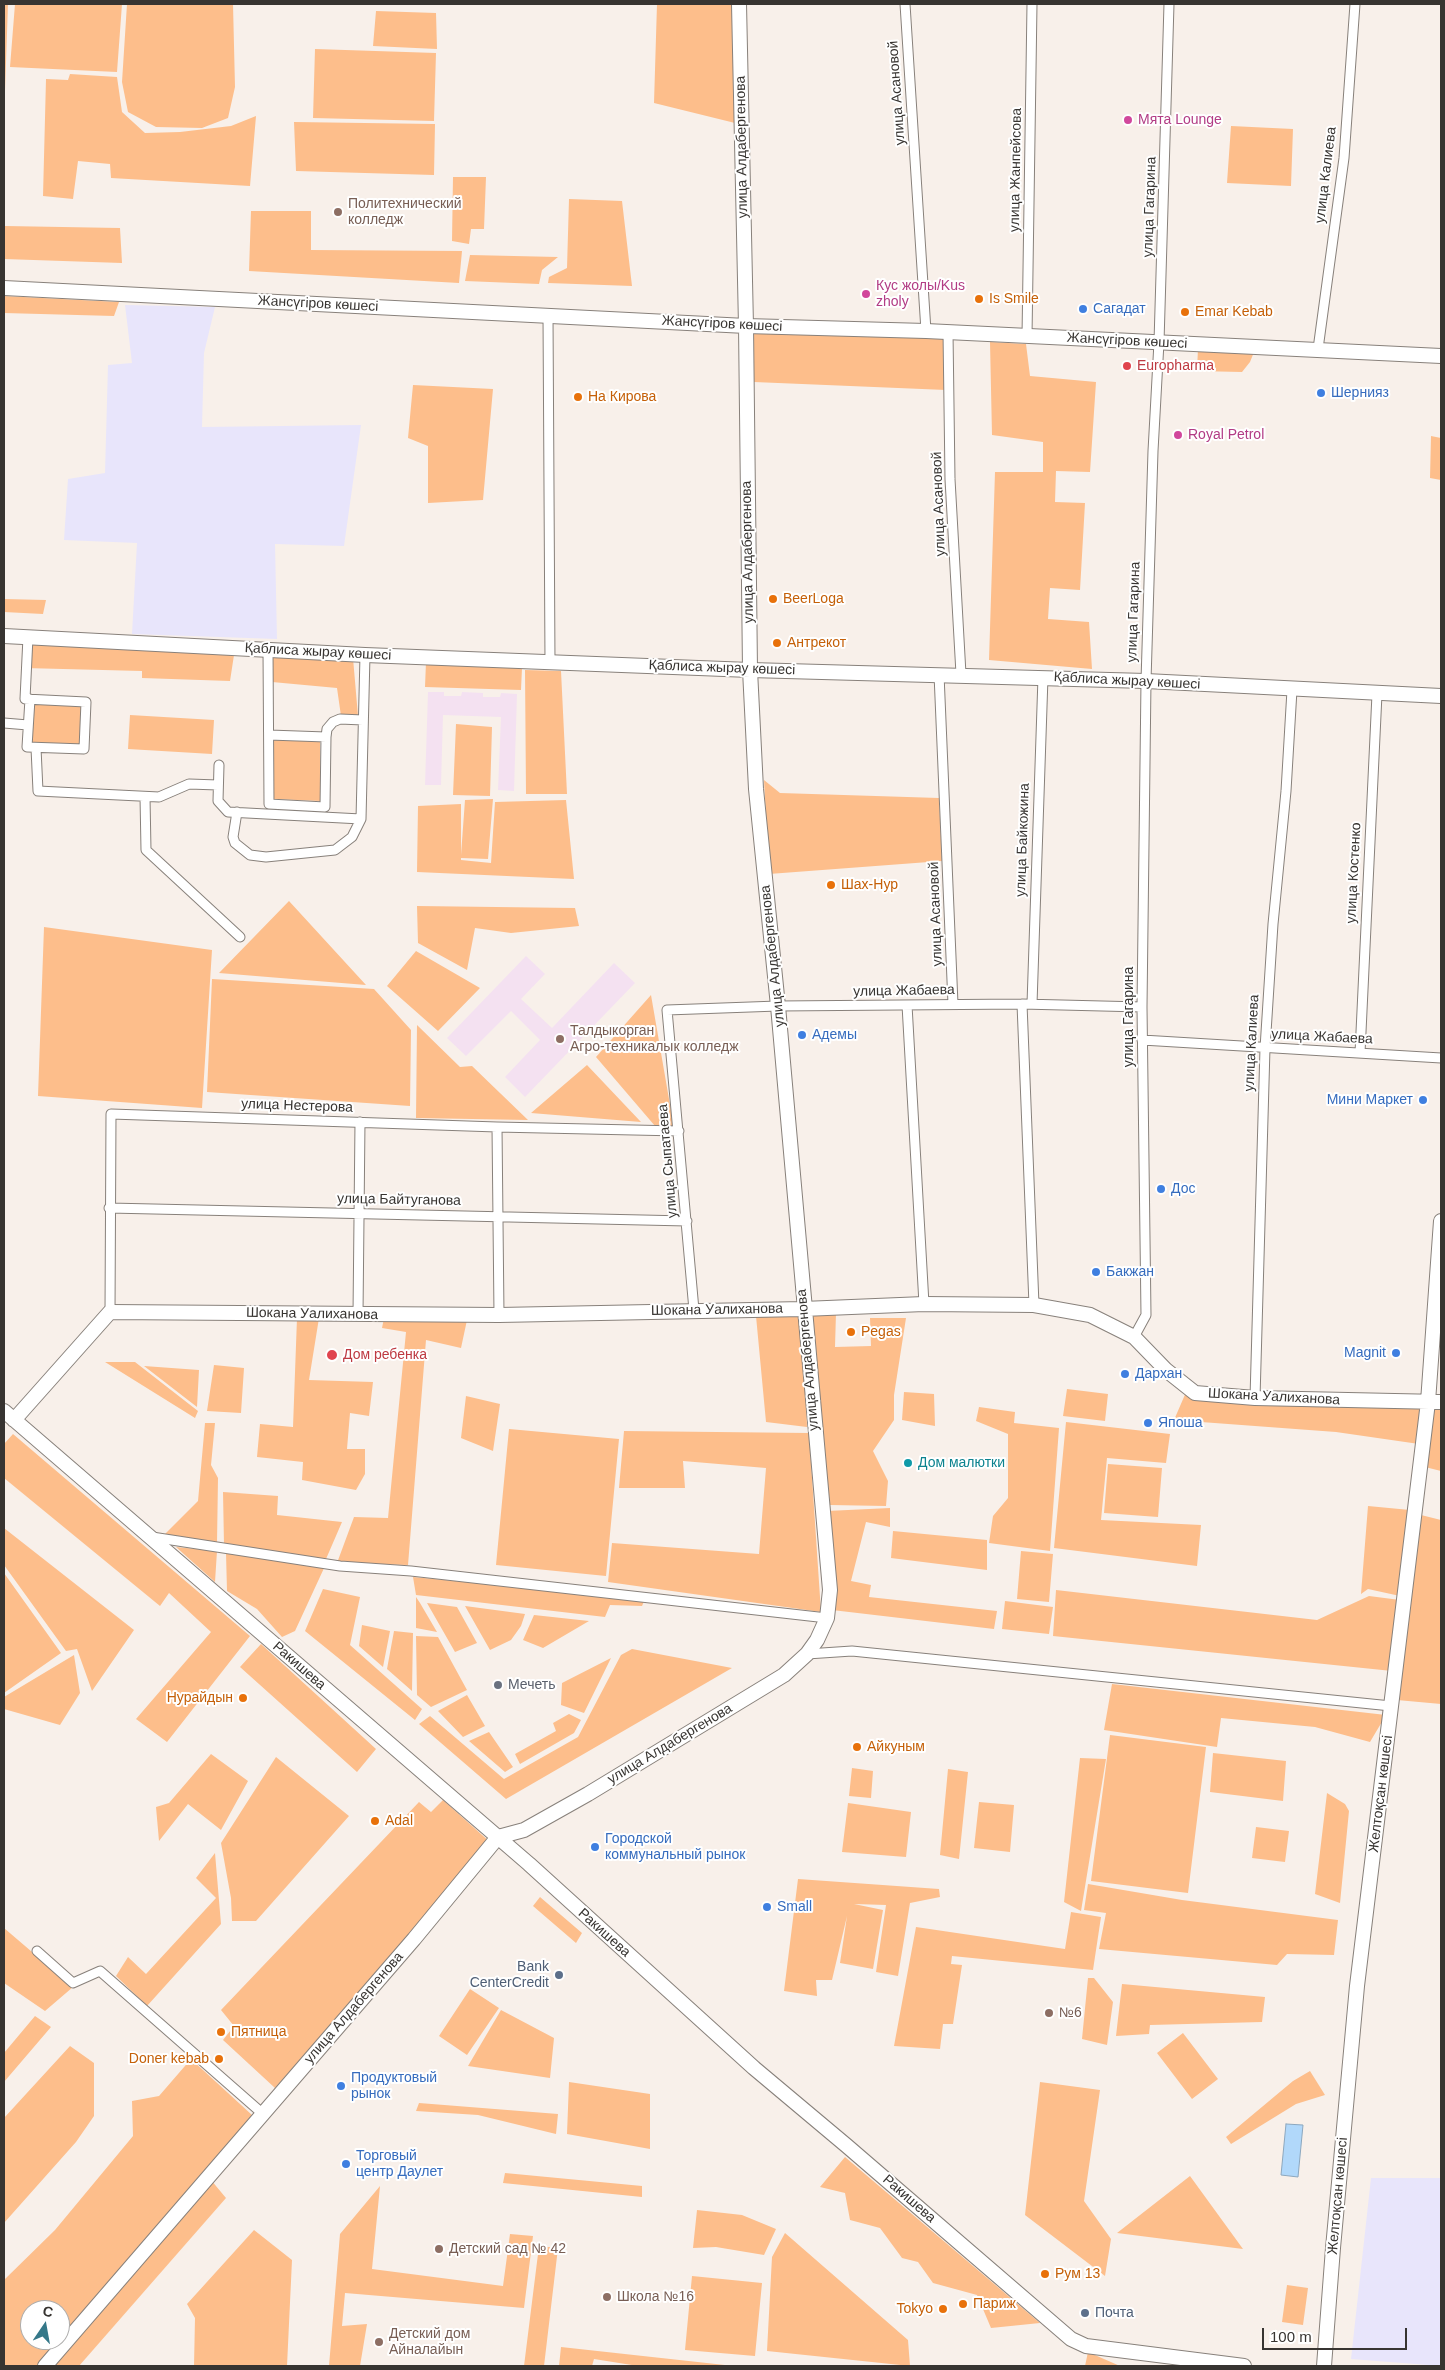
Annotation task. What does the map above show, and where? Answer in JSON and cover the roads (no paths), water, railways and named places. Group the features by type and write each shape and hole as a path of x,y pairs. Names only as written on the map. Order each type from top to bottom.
{"street":[{"name":"улица Алдабергенова","path":"45,2366 419,1934 498,1837 524,1830 588,1794 784,1674 807,1654 817,1640 826,1618 830,1590 778,1006 756,789 750,670 746,326 739,4"},
{"name":"улица Асановой","path":"905,4 926,331"},
{"name":"улица Жанпейсова","path":"1027,336 1032,4"},
{"name":"улица Гагарина","path":"1134,1337 1146,1315 1142,1007 1146,681 1169,4"},
{"name":"улица Калиева","path":"1318,350 1344,158 1355,4"},
{"name":"Жансүгіров көшесі","path":"4,288 746,326 926,331 1441,356"},
{"path":"548,315 550,662"},
{"name":"улица Асановой","path":"948,332 950,479 961,674"},
{"name":"Қаблиса жырау көшесі","path":"4,636 365,655 750,670 1043,677 1441,696"},
{"path":"28,637 25,699 30,699 86,702 84,749 27,747 30,699"},
{"path":"268,650 269,804 325,807 327,729 333,722 340,719 363,720"},
{"path":"238,812 233,837 235,843 250,855 266,857 335,850 352,837 361,820 365,655"},
{"name":"улица Асановой","path":"939,674 954,1004"},
{"name":"улица Байкожина","path":"1032,1004 1043,677"},
{"name":"улица Калиева","path":"1255,1398 1265,1048 1273,924 1286,791 1292,690"},
{"name":"улица Костенко","path":"1360,1052 1377,694"},
{"path":"4,723 28,726"},
{"path":"269,735 326,737"},
{"path":"36,748 38,791 159,798 188,784 218,785"},
{"path":"219,765 218,801 228,812 361,820"},
{"path":"145,797 146,850 240,937"},
{"name":"улица Жабаева","path":"667,1010 778,1006 954,1004 1142,1007"},
{"path":"1022,1004 1034,1305"},
{"path":"907,1005 924,1304"},
{"name":"улица Сыпатаева","path":"667,1010 694,1310"},
{"name":"улица Жабаева","path":"1142,1040 1441,1058"},
{"name":"улица Нестерова","path":"110,1312 109,1208 111,1114 679,1131"},
{"path":"358,1314 360,1122"},
{"path":"497,1127 499,1315"},
{"name":"улица Байтуганова","path":"109,1208 687,1221"},
{"name":"Желтоқсан көшесі","path":"1324,2366 1357,1986 1391,1706 1435,1402 1441,1222"},
{"name":"Шокана Уалиханова","path":"110,1312 499,1315 804,1309 924,1304 1034,1305 1090,1315 1134,1337 1166,1370 1194,1392 1255,1398 1435,1402"},
{"path":"9,1415 110,1312"},
{"name":"Ракишева","path":"9,1415 498,1837 754,2068 848,2146 1071,2339 1086,2346 1244,2366"},
{"path":"149,1537 340,1566 411,1571 826,1618"},
{"path":"807,1654 852,1651 1391,1706"},
{"path":"37,1952 73,1983 100,1971 263,2114"}],"water":[{"path":"1286,2124 1303,2125 1298,2177 1281,2175"}],"place":[{"name":"Мята Lounge","path":"1128,120"},
{"name":"Политехнический колледж","path":"338,212"},
{"name":"Кус жолы/Kus zholy","path":"866,294"},
{"name":"Is Smile","path":"979,299"},
{"name":"Сагадат","path":"1083,309"},
{"name":"Emar Kebab","path":"1185,312"},
{"name":"Europharma","path":"1127,366"},
{"name":"Шернияз","path":"1321,393"},
{"name":"На Кирова","path":"578,397"},
{"name":"Royal Petrol","path":"1178,435"},
{"name":"BeerLoga","path":"773,599"},
{"name":"Антрекот","path":"777,643"},
{"name":"Шах-Нур","path":"831,885"},
{"name":"Адемы","path":"802,1035"},
{"name":"Талдыкорган Агро-техникалык колледж","path":"560,1039"},
{"name":"Мини Маркет","path":"1423,1100"},
{"name":"Дос","path":"1161,1189"},
{"name":"Бакжан","path":"1096,1272"},
{"name":"Pegas","path":"851,1332"},
{"name":"Magnit","path":"1396,1353"},
{"name":"Дом ребенка","path":"332,1355"},
{"name":"Дархан","path":"1125,1374"},
{"name":"Япоша","path":"1148,1423"},
{"name":"Дом малютки","path":"908,1463"},
{"name":"Мечеть","path":"498,1685"},
{"name":"Нурайдын","path":"243,1698"},
{"name":"Айкуным","path":"857,1747"},
{"name":"Adal","path":"375,1821"},
{"name":"Городской коммунальный рынок","path":"595,1847"},
{"name":"Small","path":"767,1907"},
{"name":"Bank CenterCredit","path":"559,1975"},
{"name":"№6","path":"1049,2013"},
{"name":"Пятница","path":"221,2032"},
{"name":"Doner kebab","path":"219,2059"},
{"name":"Продуктовый рынок","path":"341,2086"},
{"name":"Торговый центр Даулет","path":"346,2164"},
{"name":"Детский сад № 42","path":"439,2249"},
{"name":"Рум 13","path":"1045,2274"},
{"name":"Школа №16","path":"607,2297"},
{"name":"Париж","path":"963,2304"},
{"name":"Tokyo","path":"943,2309"},
{"name":"Почта","path":"1085,2313"},
{"name":"Детский дом Айналайын","path":"379,2342"}]}
